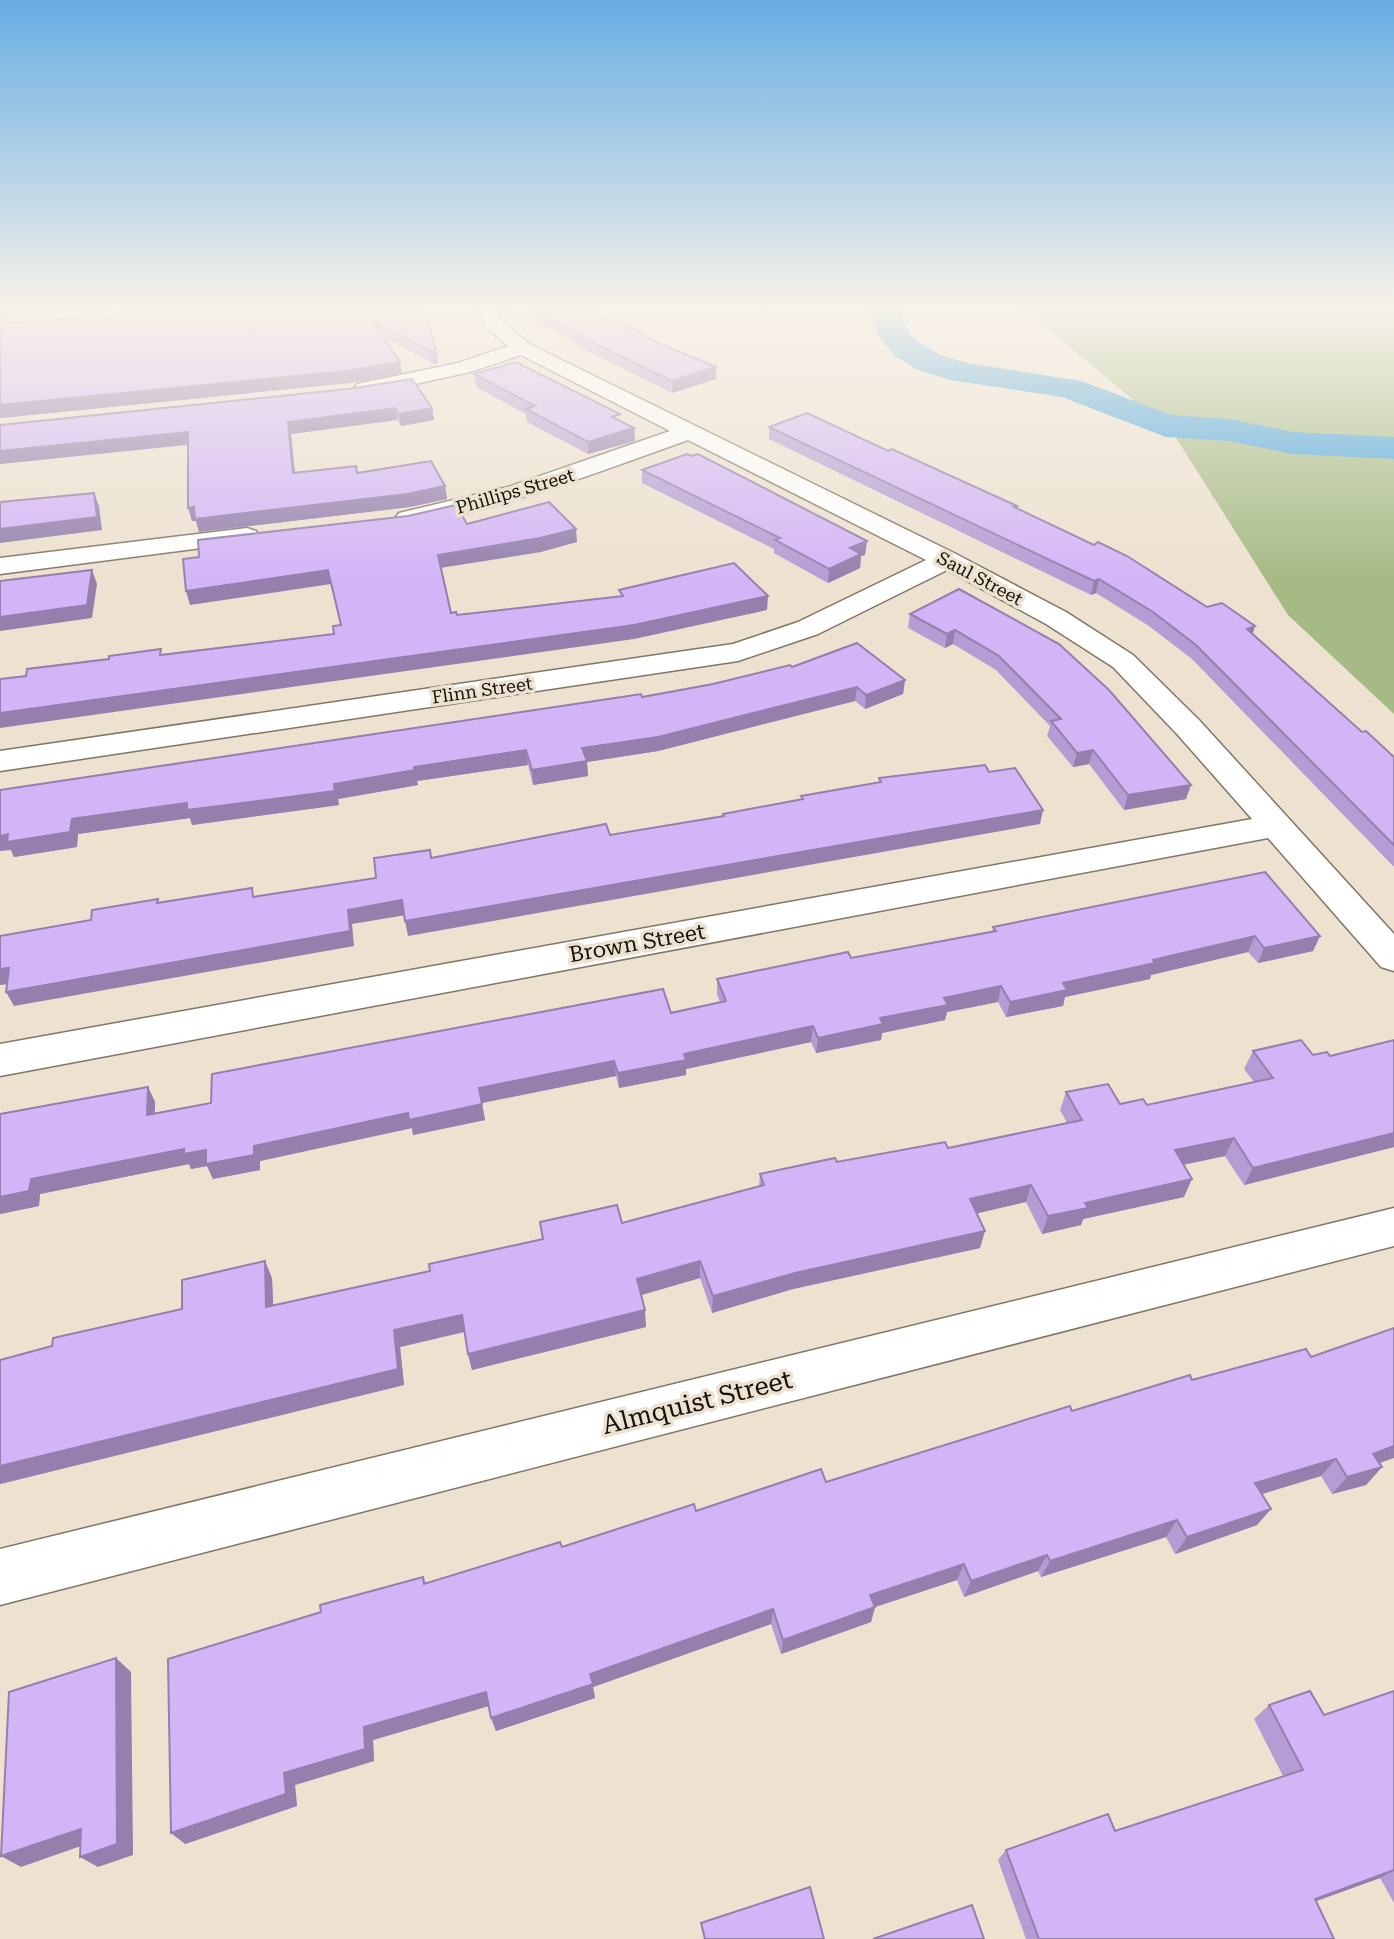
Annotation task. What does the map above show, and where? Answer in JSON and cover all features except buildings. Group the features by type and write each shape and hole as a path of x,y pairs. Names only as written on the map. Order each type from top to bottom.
{"street":[{"name":"Saul Street","path":"625,398 947,560 1056,618 1123,661 1188,727 1394,958"},
{"name":"Phillips Street","path":"383,521 473,505 560,480 691,431"},
{"path":"0,566 266,534"},
{"name":"Flinn Street","path":"0,761 738,652 808,628 947,560"},
{"name":"Brown Street","path":"0,1060 1275,826"},
{"name":"Almquist Street","path":"0,1577 1394,1227"}],"green space":[{"path":"1132,398 1394,398 1394,714 1288,615 1173,433"}],"waterway":[{"path":"1096,398 1166,426 1229,430 1293,443 1394,448"}]}
